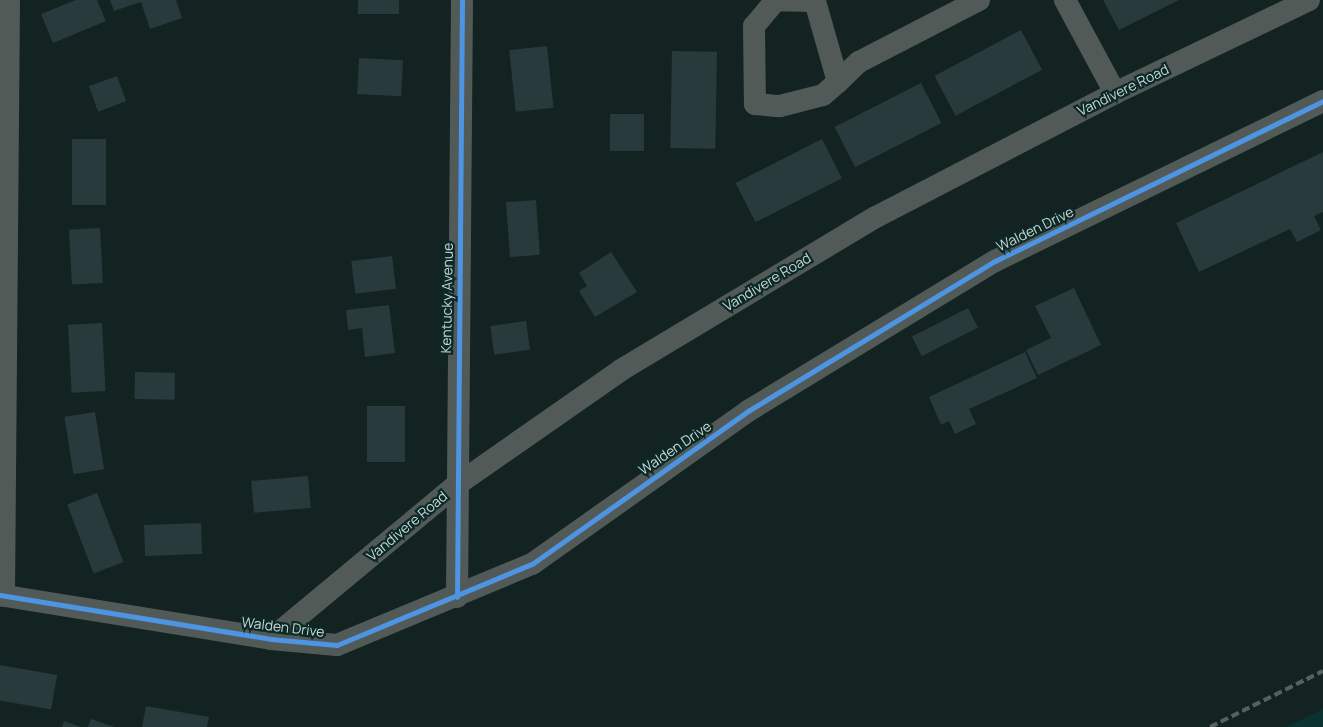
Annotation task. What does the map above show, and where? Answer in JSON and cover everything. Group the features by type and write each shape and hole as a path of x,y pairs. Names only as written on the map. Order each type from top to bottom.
{"street":[{"path":"2,595 9,0"},
{"name":"Kentucky Avenue","path":"457,597 455,486 462,0"},
{"path":"838,82 816,2 776,0 754,26 755,104 780,106 824,95 838,82 859,62 978,0"},
{"path":"1065,0 1115,93"},
{"name":"Vandivere Road","path":"271,639 455,486 621,370 876,217 1115,93 1309,0"},
{"name":"Walden Drive","path":"2,595 271,639 337,645 457,597 532,564 748,411 995,261 1323,101"}],"shaded area":[{"path":"1323,709 1323,727 1286,727"}],"building":[{"path":"76,0 97,0 106,21 53,43 41,14"},
{"path":"110,0 176,0 182,18 150,29 141,2 114,11"},
{"path":"358,0 399,0 399,14 358,14"},
{"path":"1103,0 1179,0 1119,30"},
{"path":"1021,30 1042,70 956,116 934,76"},
{"path":"547,46 553,108 516,112 509,50"},
{"path":"672,51 717,52 715,149 670,148"},
{"path":"359,58 403,60 401,96 357,94"},
{"path":"117,76 126,101 98,112 89,86"},
{"path":"921,83 941,123 855,167 835,127"},
{"path":"610,114 644,114 644,151 610,151"},
{"path":"72,139 106,139 106,205 72,205"},
{"path":"822,139 842,178 756,222 736,183"},
{"path":"1323,152 1323,212 1314,216 1321,230 1297,242 1290,229 1199,272 1176,223"},
{"path":"536,200 540,255 510,257 506,202"},
{"path":"100,228 103,283 72,285 69,230"},
{"path":"611,252 637,292 595,317 579,291 587,286 579,273"},
{"path":"392,256 396,289 355,294 351,261"},
{"path":"1074,288 1101,345 1038,375 1026,350 1051,338 1035,306"},
{"path":"389,305 395,353 365,357 362,328 348,330 346,310"},
{"path":"968,308 978,328 922,356 912,337"},
{"path":"526,321 530,350 494,355 490,326"},
{"path":"102,323 106,391 72,393 68,325"},
{"path":"1025,352 1037,378 969,409 976,424 955,434 949,421 941,425 929,397"},
{"path":"135,372 175,373 175,400 135,399"},
{"path":"367,406 405,406 405,462 367,462"},
{"path":"95,412 104,469 73,474 64,417"},
{"path":"308,476 311,508 254,513 251,481"},
{"path":"97,493 124,562 94,574 67,504"},
{"path":"201,523 202,554 145,556 144,525"},
{"path":"0,665 57,675 51,710 0,701"},
{"path":"146,706 209,717 207,727 142,727"},
{"path":"91,719 114,727 88,727"},
{"path":"64,721 81,727 62,727"}],"railway":[{"path":"1210,727 1323,671"}],"cycle path":[{"path":"457,597 462,0"},
{"path":"0,595 271,639 337,645 532,564 748,411 995,261 1323,101"}]}
